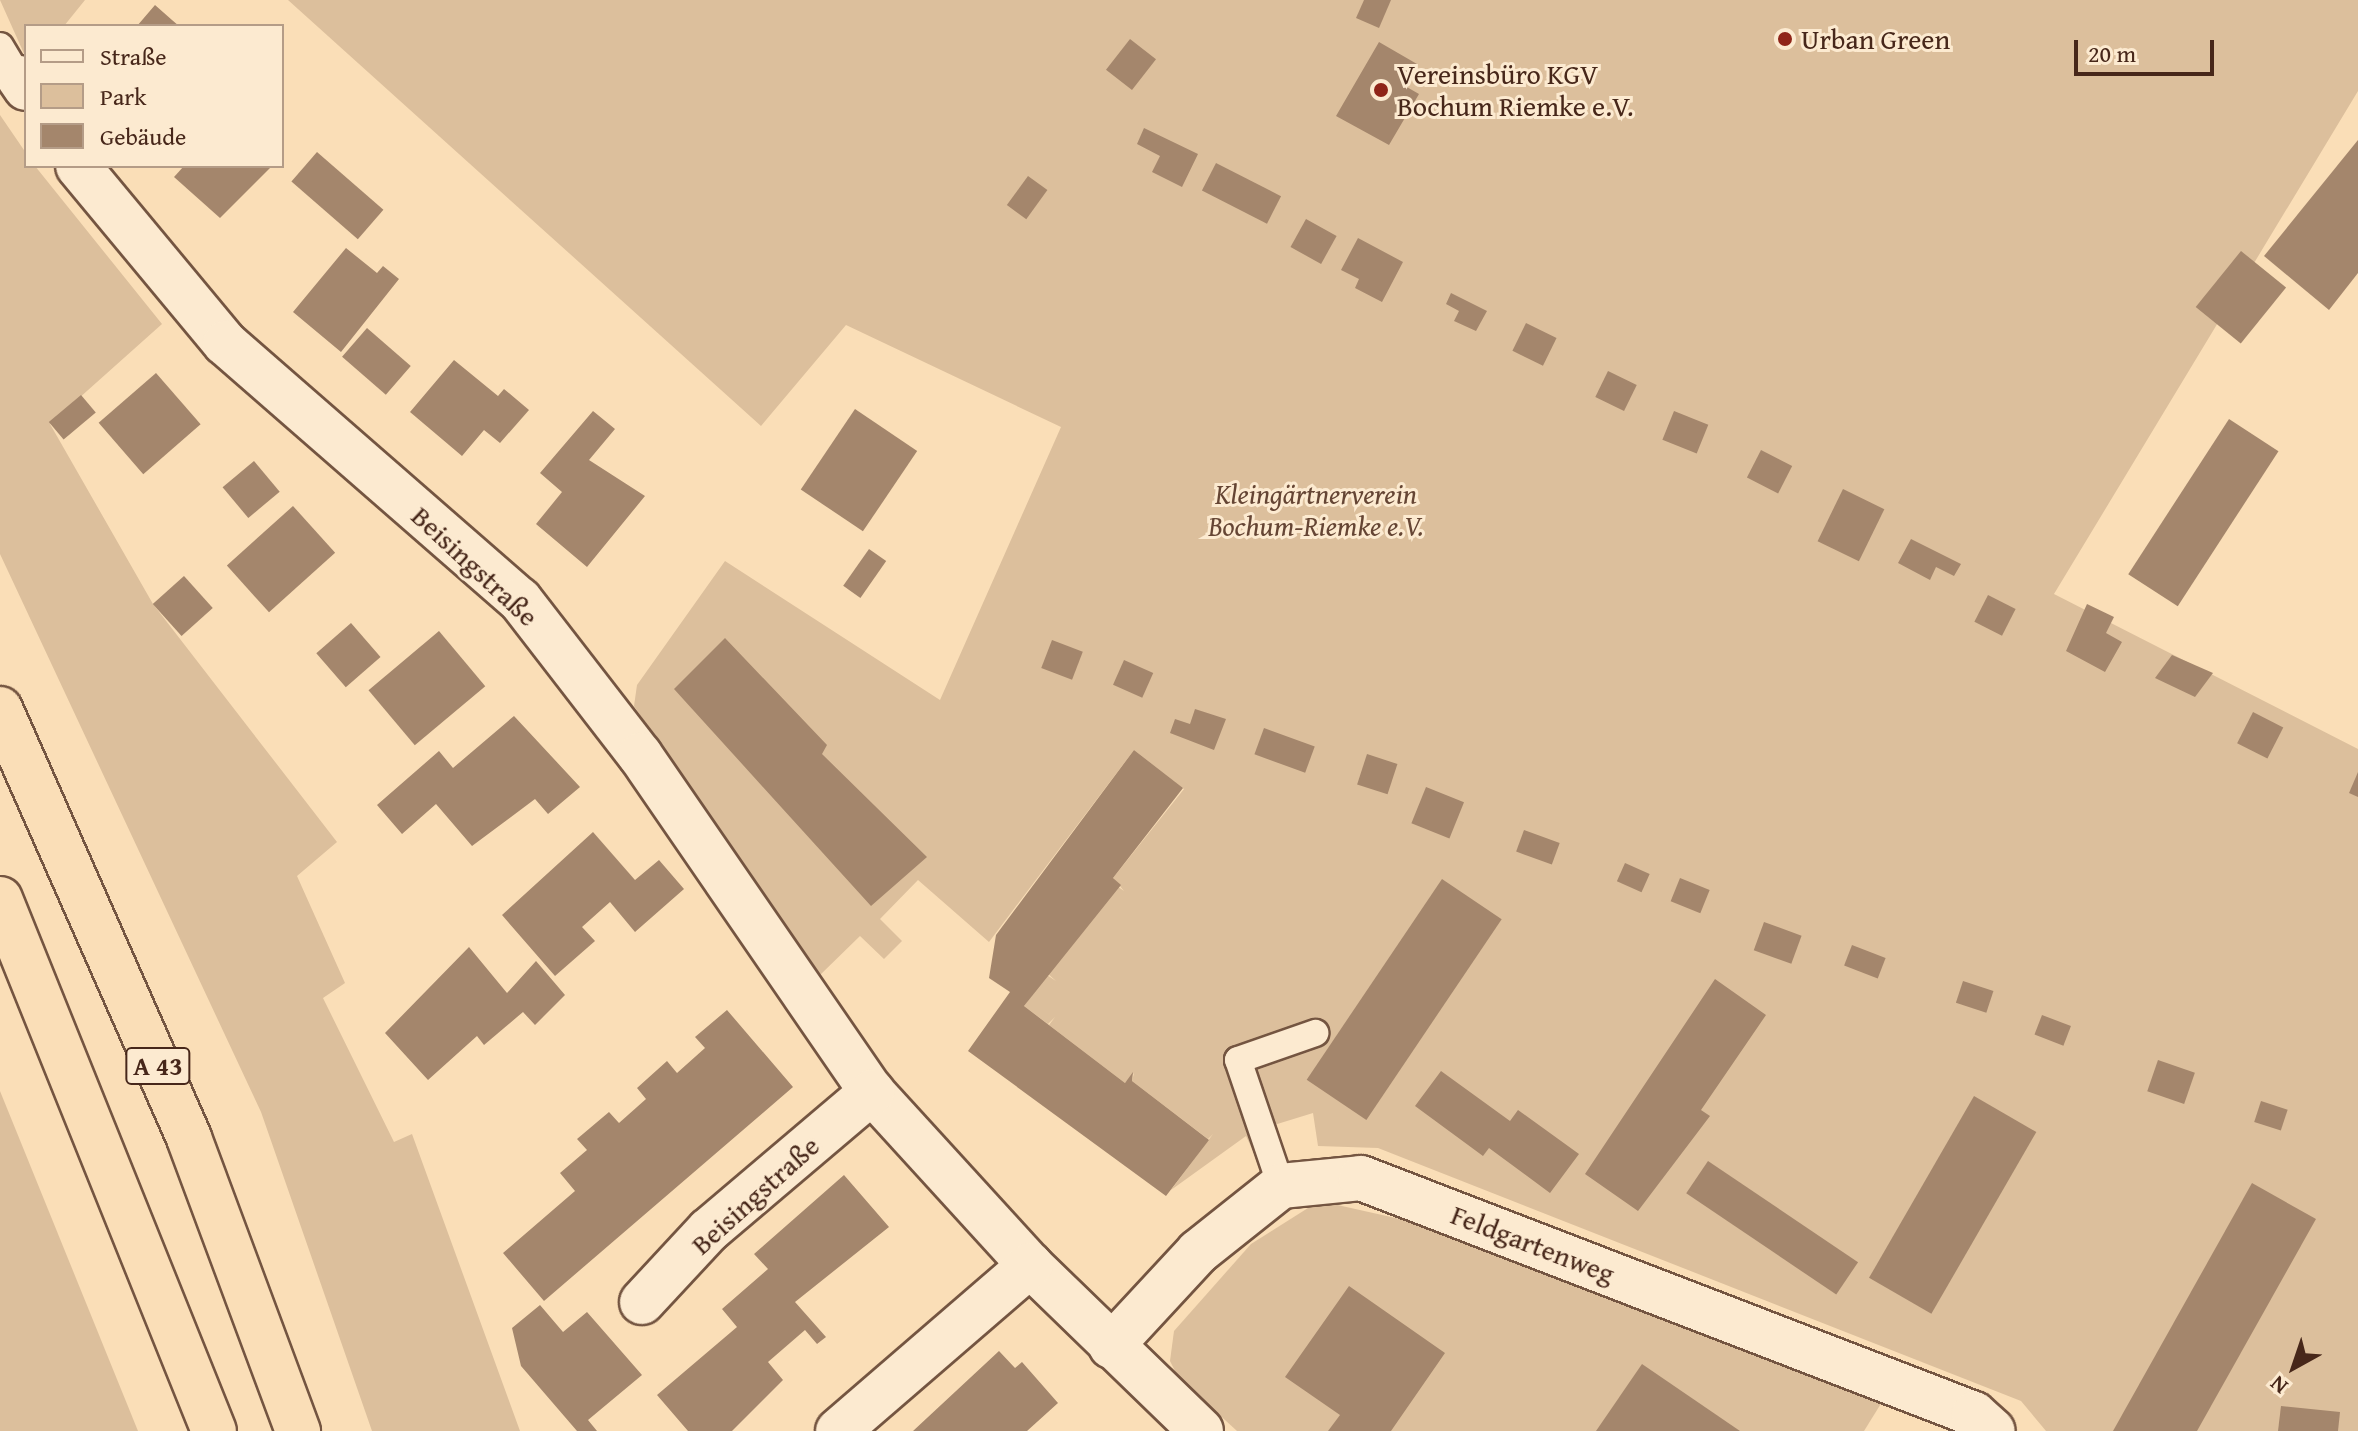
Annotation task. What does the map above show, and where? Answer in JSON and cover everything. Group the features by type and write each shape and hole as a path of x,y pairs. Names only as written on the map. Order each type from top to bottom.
{"highway":[{"name":"A 43","path":"0,709 189,1138 298,1431"},
{"name":"A 43","path":"0,899 214,1431"}],"street":[{"name":"Beisingstraße","path":"80,168 225,343 520,600 640,755 872,1092 1030,1265 1201,1431"},
{"name":"Beisingstraße","path":"642,1302 709,1230 872,1092"},
{"name":"Feldgartenweg","path":"1281,1186 1361,1178 1974,1414 1993,1431"},
{"path":"1111,1346 1198,1252 1281,1186"},
{"path":"838,1431 1030,1265"}],"lane":[{"path":"1281,1186 1238,1060 1315,1033"}],"green space":[{"path":"0,0 85,0 66,24 24,24 24,54"},
{"name":"Kleingärtnerverein Bochum-Riemke e.V.","path":"288,0 2358,0 2358,91 2054,594 2358,749 2358,1431 2046,1431 2021,1401 1378,1148 1318,1146 1313,1113 1274,1125 1281,1155 1259,1164 1246,1136 1171,1190 1213,1134 1208,1139 1132,1081 1134,1073 1125,1083 1049,1025 1055,1017 1048,1024 1024,1006 1047,975 1056,981 1048,974 1117,886 1124,891 1113,878 1184,789 1134,750 989,942 918,880 880,919 902,941 884,959 860,936 819,976 634,706 637,685 725,561 940,700 1061,427 846,325 761,426"},
{"path":"0,115 24,150 24,168 37,168 162,324 50,424 153,604 337,842 297,876 345,983 323,998 394,1142 412,1134 520,1431 372,1431 261,1112 0,554"},
{"path":"0,1091 138,1431 0,1431"},
{"path":"1333,1204 1400,1219 1882,1402 1864,1431 1237,1431 1178,1377 1170,1361 1174,1331 1251,1244 1308,1208"}],"building":[{"path":"1364,0 1391,0 1379,28 1356,18"},
{"path":"155,5 177,24 139,24"},
{"path":"1130,39 1156,59 1132,90 1106,70"},
{"name":"Vereinsbüro KGV Bochum Riemke e.V.","path":"1379,42 1417,64 1405,86 1419,94 1389,145 1336,116"},
{"path":"1144,128 1198,154 1182,187 1152,172 1160,156 1137,144"},
{"path":"2358,140 2358,273 2329,310 2264,256"},
{"path":"317,152 383,210 358,239 291,181"},
{"path":"1216,163 1281,196 1267,224 1202,191"},
{"path":"182,168 270,168 220,218 174,177"},
{"path":"1028,176 1047,190 1026,219 1007,205"},
{"path":"1306,219 1337,236 1321,264 1290,247"},
{"path":"1358,238 1403,262 1382,302 1355,288 1359,279 1341,270"},
{"path":"346,248 377,273 383,266 399,279 341,352 293,312"},
{"path":"2241,251 2286,288 2241,343 2196,307"},
{"path":"1451,293 1487,311 1476,331 1454,321 1459,311 1446,304"},
{"path":"1526,323 1557,338 1543,366 1512,351"},
{"path":"367,328 411,366 386,395 342,357"},
{"path":"454,360 498,396 504,389 529,410 500,443 484,430 462,456 410,412"},
{"path":"1608,371 1637,385 1624,411 1595,397"},
{"path":"156,373 201,424 143,474 99,423"},
{"path":"81,395 96,413 64,440 49,422"},
{"path":"855,409 917,451 863,531 801,489"},
{"path":"593,411 615,429 589,460 645,496 587,567 536,524 562,492 540,473"},
{"path":"1674,411 1708,425 1697,454 1662,440"},
{"path":"2229,419 2278,451 2178,606 2128,574"},
{"path":"1761,450 1792,466 1778,494 1747,478"},
{"path":"254,461 280,492 248,518 223,487"},
{"path":"1843,489 1884,509 1859,561 1818,541"},
{"path":"293,506 335,553 269,612 227,566"},
{"path":"1911,539 1961,564 1954,576 1936,567 1930,580 1898,563"},
{"path":"869,549 886,561 860,598 843,586"},
{"path":"184,576 213,608 182,636 153,604"},
{"path":"1988,595 2016,609 2002,636 1974,622"},
{"path":"2087,604 2114,617 2106,633 2122,642 2105,672 2066,651"},
{"path":"351,623 381,657 346,687 316,653"},
{"path":"439,631 485,686 415,745 369,690"},
{"path":"725,638 827,745 822,754 927,857 871,906 674,689"},
{"path":"1052,640 1083,652 1072,680 1041,668"},
{"path":"2172,655 2213,673 2195,697 2155,678"},
{"path":"1124,660 1153,673 1142,698 1113,685"},
{"path":"1195,709 1226,719 1214,750 1170,733 1175,719 1190,724"},
{"path":"2253,712 2283,727 2267,759 2237,743"},
{"path":"514,716 580,787 548,814 535,799 472,846 436,804 402,834 377,805 439,751 453,768"},
{"path":"1264,728 1315,746 1305,773 1254,754"},
{"path":"1134,750 1183,788 1113,878 1121,885 1024,1006 1125,1083 1133,1072 1132,1081 1209,1140 1166,1196 968,1051 1010,992 989,978 996,935"},
{"path":"1367,754 1397,764 1388,794 1357,784"},
{"path":"2358,772 2358,797 2349,793"},
{"path":"1426,787 1464,802 1449,839 1411,823"},
{"path":"1524,830 1560,843 1552,865 1516,852"},
{"path":"593,832 635,880 659,860 684,889 635,932 610,902 582,927 595,941 555,976 502,915"},
{"path":"1625,863 1650,874 1642,892 1617,881"},
{"path":"1680,878 1710,890 1700,913 1671,901"},
{"path":"1442,879 1502,919 1366,1120 1307,1080"},
{"path":"1764,922 1802,936 1791,964 1754,950"},
{"path":"1852,945 1886,958 1878,978 1844,966"},
{"path":"469,947 507,993 536,961 565,995 535,1025 523,1012 484,1045 477,1036 428,1080 385,1033"},
{"path":"1715,979 1766,1015 1701,1110 1710,1116 1638,1211 1585,1174"},
{"path":"1963,981 1993,991 1986,1013 1956,1003"},
{"path":"727,1010 793,1087 544,1301 503,1253 575,1191 560,1173 587,1150 577,1139 609,1112 619,1123 646,1099 637,1088 667,1061 677,1073 705,1048 695,1037"},
{"path":"2042,1015 2071,1026 2063,1046 2034,1035"},
{"path":"2158,1060 2195,1073 2184,1104 2147,1091"},
{"path":"1441,1071 1510,1121 1518,1110 1579,1154 1550,1193 1489,1148 1483,1156 1415,1106"},
{"path":"1974,1096 2036,1132 1931,1314 1869,1278"},
{"path":"2261,1101 2288,1110 2281,1131 2254,1122"},
{"path":"1708,1161 1858,1262 1836,1295 1686,1193"},
{"path":"844,1175 889,1227 795,1302 826,1337 817,1344 805,1330 768,1362 783,1380 732,1431 688,1431 657,1395 737,1327 722,1309 768,1269 754,1254"},
{"path":"2252,1183 2316,1219 2197,1431 2113,1431"},
{"path":"1349,1286 1445,1353 1391,1431 1328,1431 1340,1415 1285,1377"},
{"path":"540,1305 563,1332 587,1312 642,1375 588,1420 597,1431 577,1431 521,1366 512,1328"},
{"path":"999,1351 1015,1368 1022,1362 1058,1403 1027,1431 913,1431"},
{"path":"1642,1364 1740,1431 1596,1431"},
{"path":"2281,1406 2340,1412 2338,1431 2278,1431"}],"place":[{"name":"Urban Green","path":"1785,39"},
{"name":"Vereinsbüro KGV Bochum Riemke e.V.","path":"1381,90"}]}
